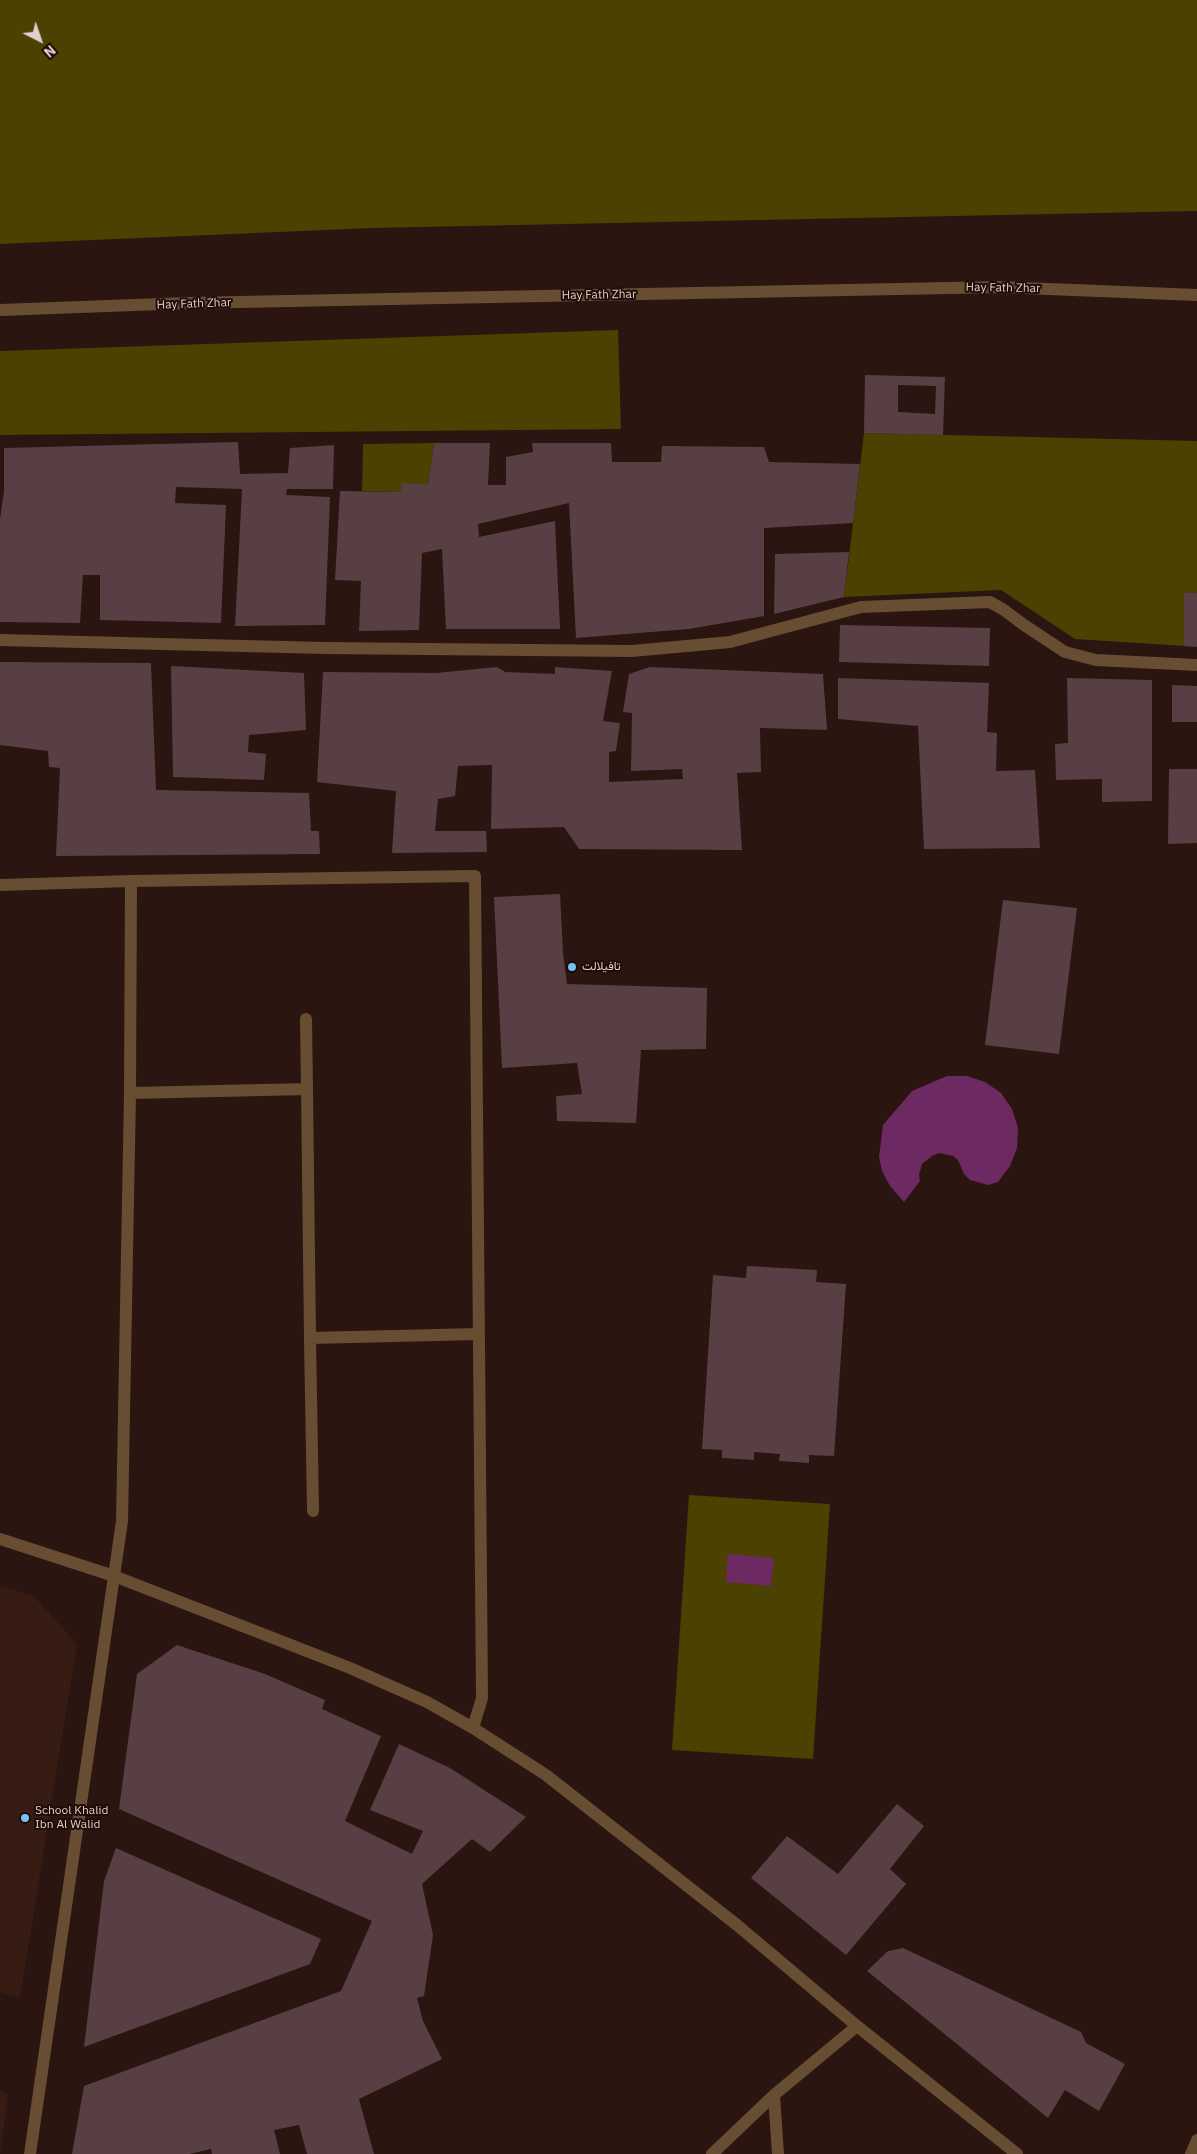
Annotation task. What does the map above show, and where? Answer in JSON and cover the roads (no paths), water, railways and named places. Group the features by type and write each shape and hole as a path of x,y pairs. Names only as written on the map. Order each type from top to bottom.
{"street":[{"name":"Hay Fath Zhar","path":"0,310 197,303 998,287 1197,295"},
{"path":"0,640 325,648 632,651 730,642 861,607 990,602 1066,652 1096,660 1197,665"},
{"path":"0,885 131,881 475,876 482,1698 473,1728"},
{"path":"30,2154 122,1521 130,1093 131,881"},
{"path":"306,1019 313,1511"},
{"path":"130,1093 306,1090"},
{"path":"310,1338 479,1334"},
{"path":"0,1539 114,1576 350,1668 427,1702 473,1728 546,1775 737,1925 857,2026 1017,2154"},
{"path":"712,2154 774,2096 857,2026"},
{"path":"774,2096 778,2154"},
{"path":"1190,2154 1197,2140"}],"place":[{"name":"تافيلالت","path":"572,967"},
{"name":"School Khalid Ibn Al Walid","path":"25,1818"}]}
